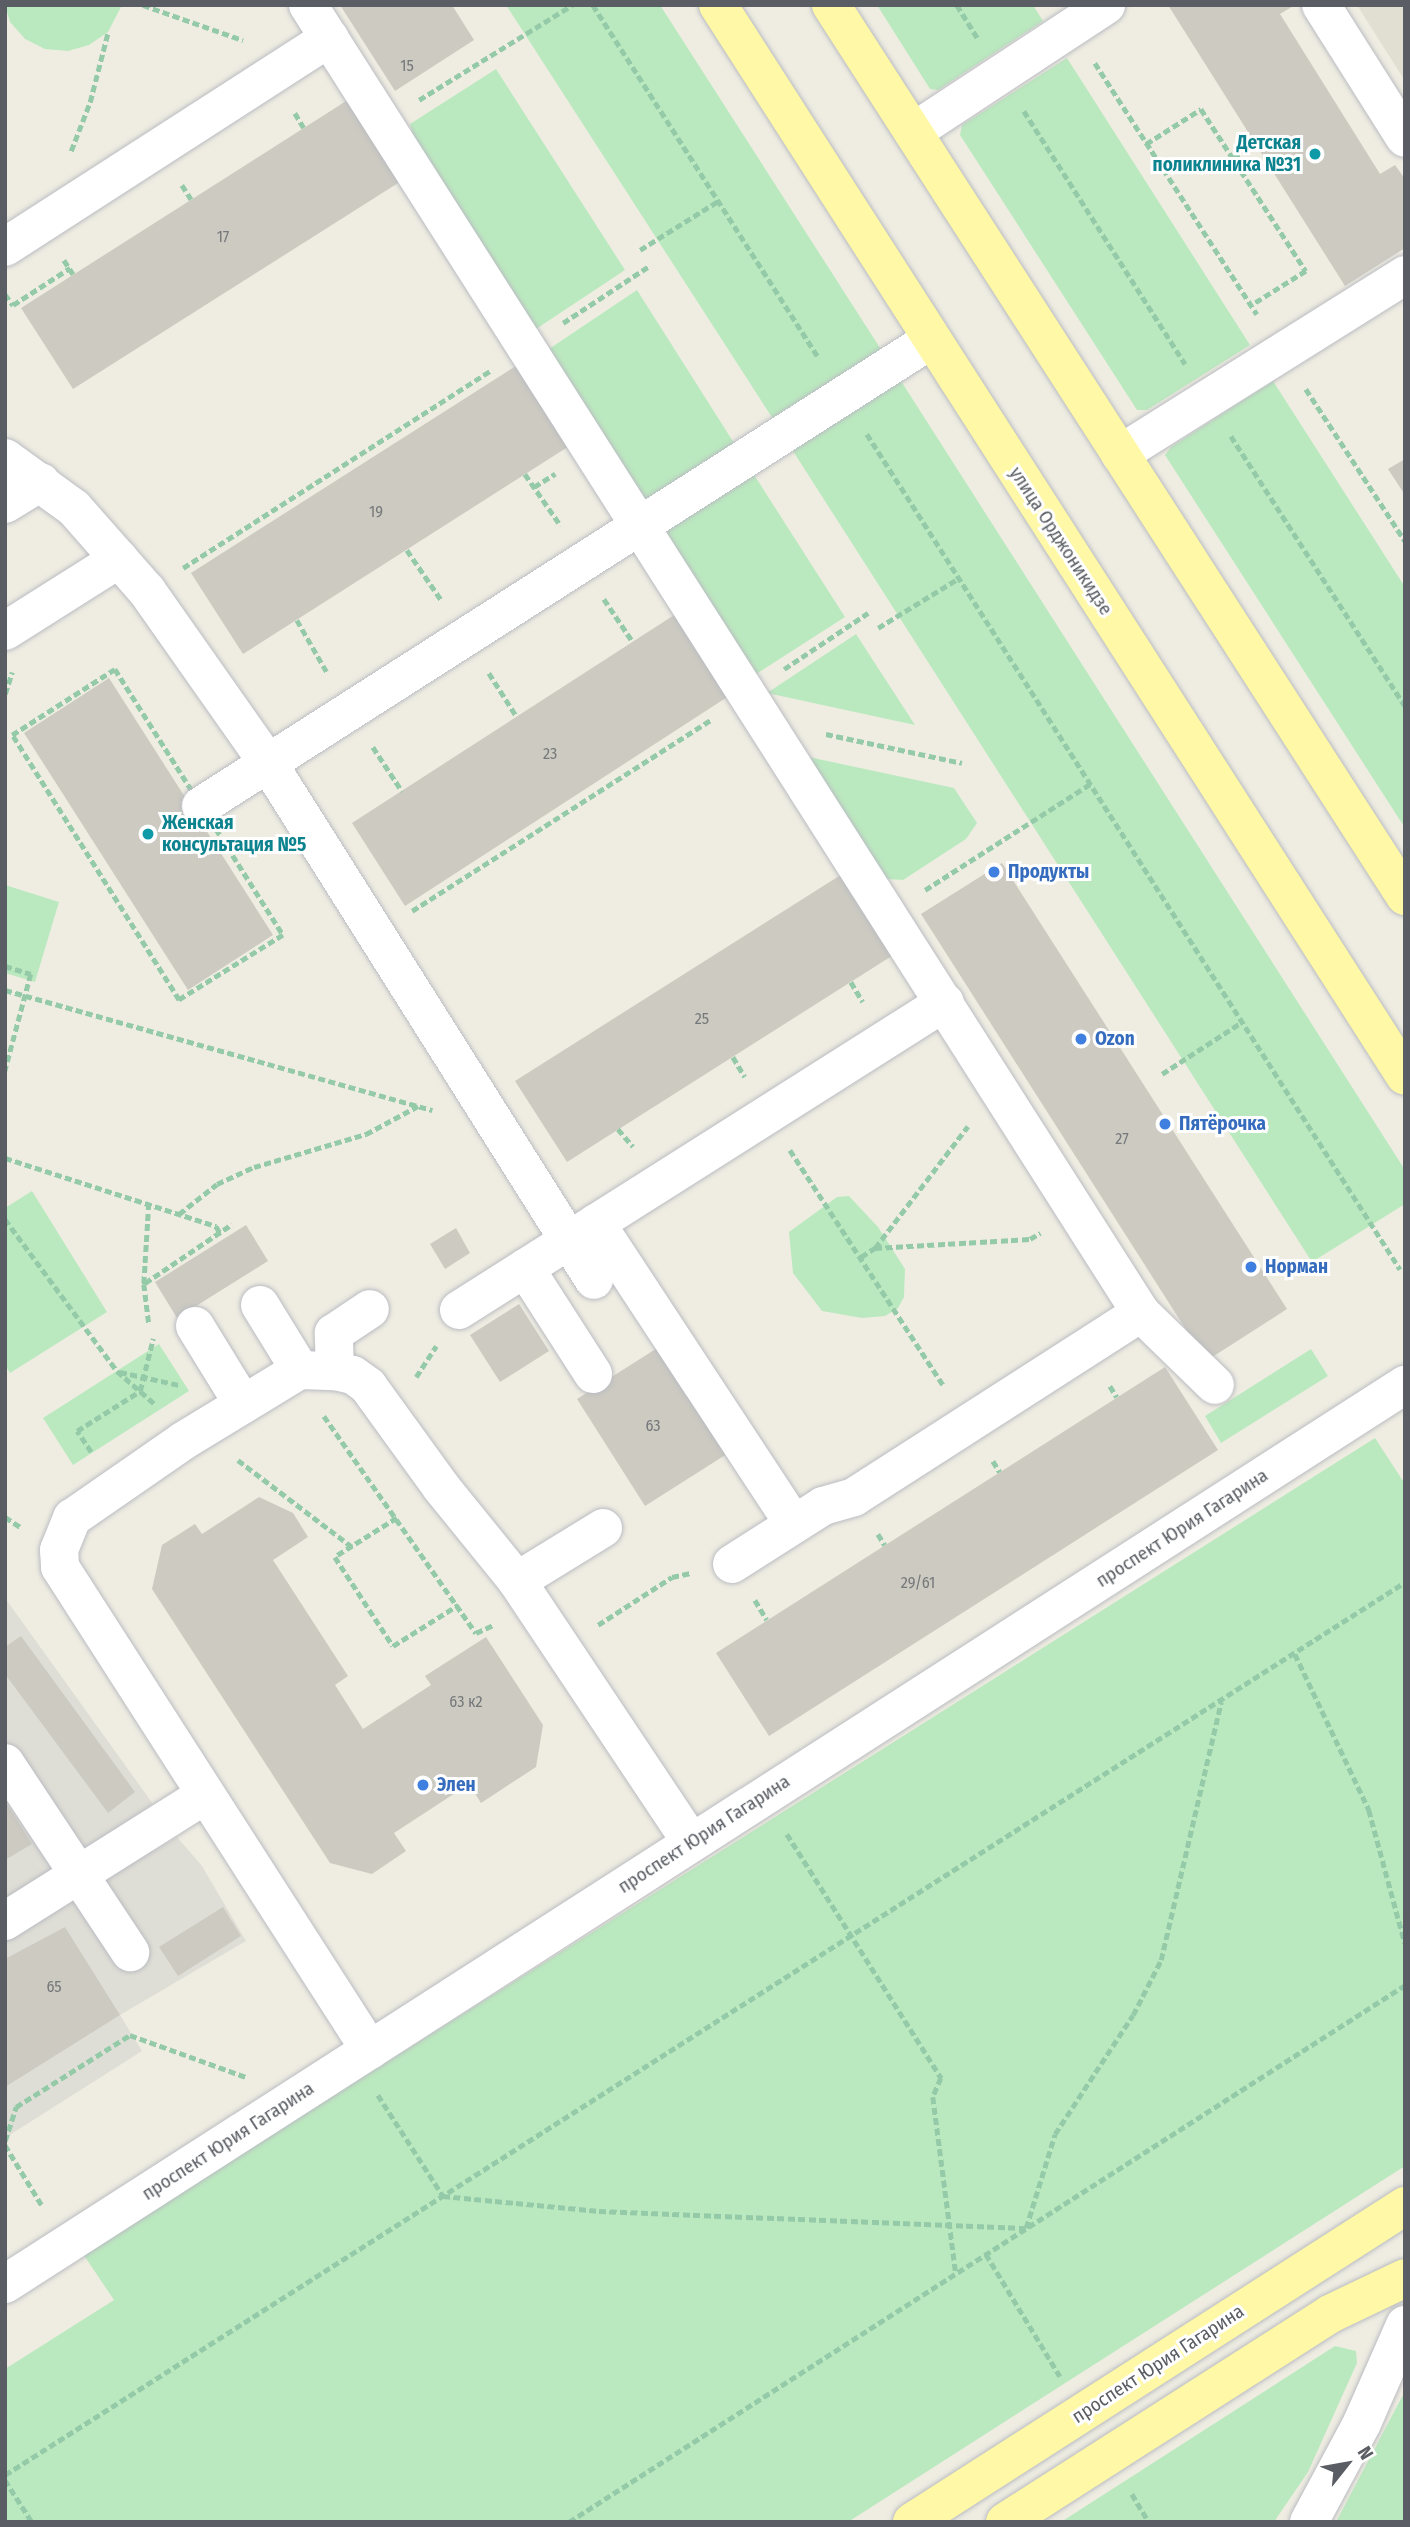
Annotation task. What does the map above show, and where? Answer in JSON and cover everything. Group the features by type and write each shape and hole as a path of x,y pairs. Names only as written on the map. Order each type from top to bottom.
{"main road":[{"name":"улица Орджоникидзе","path":"718,5 1405,1076"},
{"path":"831,5 1405,896"},
{"name":"проспект Юрия Гагарина","path":"912,2522 1405,2206"},
{"path":"1005,2522 1330,2314 1405,2278"}],"street":[{"path":"307,5 888,912 1141,1313 1215,1385"},
{"path":"913,132 1106,5"},
{"path":"1321,5 1405,138"},
{"path":"5,247 329,38"},
{"path":"1120,454 1405,275"},
{"path":"201,806 638,524 932,339"},
{"path":"5,458 74,508 147,591 268,763 496,1127 582,1231 794,1524"},
{"path":"5,505 41,482"},
{"path":"5,631 119,558"},
{"path":"459,1310 945,1002"},
{"path":"582,1231 594,1280"},
{"path":"525,1268 593,1374"},
{"path":"260,1305 318,1371"},
{"path":"318,1371 334,1333 370,1309"},
{"path":"732,1563 822,1506 854,1497 1141,1313"},
{"path":"195,1326 243,1404"},
{"path":"363,2055 205,1795 60,1567 59,1550 72,1518 184,1441 243,1404 318,1371 353,1375 376,1396 441,1488 517,1581 691,1842"},
{"name":"проспект Юрия Гагарина","path":"5,2284 1405,1385"},
{"path":"517,1581 603,1528"},
{"path":"5,1763 130,1952"},
{"path":"5,1921 205,1795"},
{"path":"1309,2522 1362,2423 1405,2325"}],"path":[{"path":"143,5 297,59"},
{"path":"382,123 572,5"},
{"path":"593,5 1400,1269"},
{"path":"957,5 1405,706"},
{"path":"1073,27 1146,144 1405,541"},
{"path":"42,223 90,102 107,32"},
{"path":"1146,144 1201,109 1306,271 1252,305"},
{"path":"1233,158 1255,144"},
{"path":"640,250 718,201"},
{"path":"147,591 649,266"},
{"path":"5,294 13,305 70,268"},
{"path":"525,474 584,559"},
{"path":"878,628 959,578"},
{"path":"376,934 756,707 868,613"},
{"path":"5,733 12,735 179,1000 283,934 115,669 12,735"},
{"path":"756,707 962,763"},
{"path":"888,912 1090,784"},
{"path":"5,966 31,974 28,996 5,1071"},
{"path":"5,990 496,1127"},
{"path":"1162,1073 1242,1022"},
{"path":"861,1257 875,1248 960,1131 1007,1101"},
{"path":"179,1213 217,1184 254,1167 366,1134 418,1106"},
{"path":"768,1114 824,1206 861,1257 969,1423"},
{"path":"5,1158 179,1213 216,1226 220,1233"},
{"path":"114,1488 78,1431 140,1391 153,1339 144,1284 149,1203"},
{"path":"875,1248 1030,1239 1076,1210"},
{"path":"5,1219 117,1371 161,1409 184,1441"},
{"path":"144,1284 232,1224"},
{"path":"316,1409 328,1419 476,1633 491,1624 503,1627"},
{"path":"231,1450 242,1466 352,1547"},
{"path":"397,1518 335,1557 393,1646 458,1605"},
{"path":"594,1637 598,1625 609,1616 672,1577 732,1563"},
{"path":"32,2522 5,2477 850,1934 1405,1582"},
{"path":"1295,1654 1369,1810 1405,1943"},
{"path":"1026,2228 1055,2134 1133,2015 1161,1960 1221,1701"},
{"path":"763,1796 941,2078 933,2097 953,2228 956,2273"},
{"path":"569,2522 1405,1985"},
{"path":"46,2211 5,2143 16,2108 130,2035 252,2079"},
{"path":"363,2055 443,2196"},
{"path":"443,2196 598,2211 953,2228 1026,2228"}],"shaded area":[{"path":"1357,5 1405,5 1405,81"},
{"path":"5,1598 153,1804 129,1820 153,1852 177,1837 202,1866 246,1941 120,2015 142,2051 5,2138"}],"green space":[{"path":"5,5 122,5 108,32 89,45 68,51 45,49 25,39 10,22"},
{"path":"506,5 660,5 882,351 773,419"},
{"path":"877,5 1033,5 1043,21 938,90 930,89"},
{"path":"1067,58 1250,345 1147,410 1137,410 960,135 962,125"},
{"path":"496,69 625,270 530,333 420,157 410,124"},
{"path":"637,290 734,443 639,505 543,353"},
{"path":"901,381 1405,1170 1405,1204 1312,1262 791,448"},
{"path":"1273,381 1405,587 1405,828 1165,455 1171,447"},
{"path":"751,470 845,617 750,678 656,532"},
{"path":"856,634 915,725 767,693"},
{"path":"804,756 954,788 977,823 966,839 903,880 886,879"},
{"path":"5,885 59,902 35,982 5,973"},
{"path":"32,1191 107,1312 10,1373 5,1365 5,1208"},
{"path":"849,1196 878,1227 905,1269 904,1297 898,1308 885,1316 862,1318 822,1311 793,1273 789,1232 837,1197"},
{"path":"159,1344 189,1391 73,1465 43,1418"},
{"path":"1311,1349 1328,1376 1221,1443 1205,1416"},
{"path":"1375,1438 1405,1484 1405,2166 848,2522 5,2522 5,2369 114,2300 83,2254"},
{"path":"1335,2346 1356,2351 1357,2363 1308,2472 1274,2522 1061,2522"},
{"path":"1405,2391 1405,2522 1336,2522"}],"building":[{"path":"340,5 452,5 474,40 395,91"},
{"name":"Детская поликлиника №31","path":"1168,5 1295,5 1280,14 1380,174 1395,165 1405,179 1405,248 1345,286"},
{"path":"354,96 406,178 73,389 21,308"},
{"path":"522,362 574,443 243,654 191,573"},
{"path":"1405,459 1405,495 1388,469"},
{"path":"682,610 735,692 405,906 352,823"},
{"name":"Женская консультация №5","path":"109,678 273,935 188,990 24,733"},
{"path":"1002,863 1287,1309 1206,1361 921,914"},
{"path":"847,871 898,952 567,1162 515,1081"},
{"path":"246,1225 268,1261 177,1318 155,1282"},
{"path":"456,1228 470,1253 445,1269 430,1244"},
{"path":"519,1304 549,1351 500,1382 470,1335"},
{"path":"662,1345 730,1452 645,1506 577,1399"},
{"path":"1165,1367 1218,1450 769,1736 716,1653"},
{"path":"259,1497 293,1513 308,1537 273,1560 348,1676 335,1685 363,1729 431,1685 425,1676 486,1637 543,1725 536,1767 481,1803 469,1784 394,1833 406,1851 372,1874 330,1863 152,1589 162,1545 195,1524 202,1534"},
{"path":"21,1636 135,1792 108,1813 5,1674 5,1647"},
{"path":"5,1801 32,1844 5,1860"},
{"path":"223,1907 241,1936 178,1976 159,1947"},
{"path":"65,1927 120,2015 5,2087 5,1959"}],"place":[{"name":"Детская поликлиника №31","path":"1315,154"},
{"name":"Женская консультация №5","path":"148,834"},
{"name":"Продукты","path":"994,872"},
{"name":"Ozon","path":"1081,1039"},
{"name":"Пятёрочка","path":"1165,1124"},
{"name":"Норман","path":"1251,1267"},
{"name":"Элен","path":"423,1785"}]}
